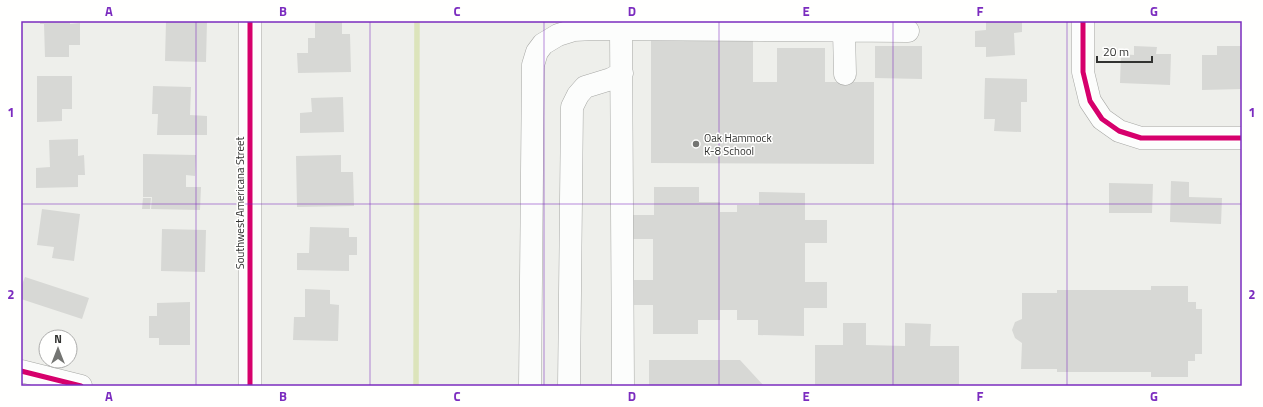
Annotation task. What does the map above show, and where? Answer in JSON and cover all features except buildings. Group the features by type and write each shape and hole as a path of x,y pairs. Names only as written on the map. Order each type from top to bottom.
{"street":[{"name":"Southwest Americana Street","path":"250,21 250,386"},
{"path":"1083,21 1083,72 1090,102 1102,119 1119,131 1141,138 1242,138"},
{"path":"530,386 533,65 536,52 543,44 558,35 574,30 908,31"},
{"path":"621,30 623,386"},
{"path":"844,31 845,74"},
{"path":"569,386 572,107 578,95 585,87 611,79 622,73"},
{"path":"21,370 81,386"}],"waterway":[{"path":"416,386 417,21"}],"cycle path":[{"path":"250,21 250,386"},
{"path":"1083,21 1083,72 1090,101 1102,119 1119,131 1141,138 1242,138"},
{"path":"21,371 81,386"}],"place":[{"name":"Oak Hammock K-8 School","path":"696,144"}]}
